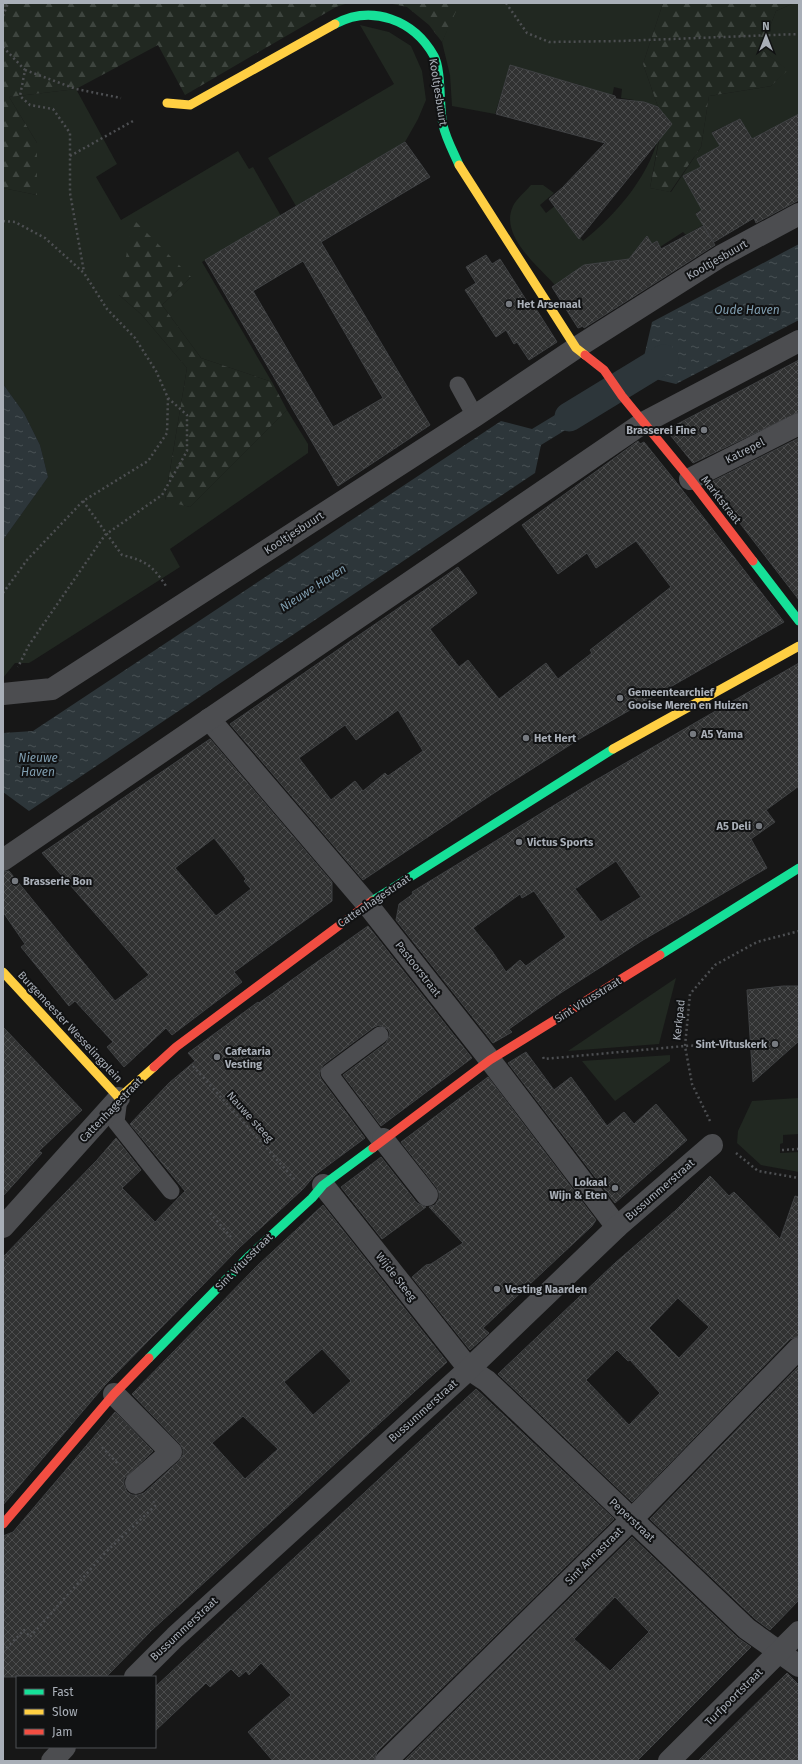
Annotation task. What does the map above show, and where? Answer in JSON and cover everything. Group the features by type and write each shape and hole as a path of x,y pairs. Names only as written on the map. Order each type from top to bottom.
{"street":[{"name":"Kooltjesbuurt","path":"167,102 190,105 345,19 368,15 394,19 418,34 435,57 443,126 460,168 576,348 604,370 622,396"},
{"name":"Kooltjesbuurt","path":"3,694 52,689 475,416 576,348 721,256 799,214"},
{"path":"3,860 643,423 799,341"},
{"name":"Marktstraat","path":"622,396 690,479 799,620"},
{"name":"Katrepel","path":"690,479 799,424"},
{"name":"Cattenhagestraat","path":"3,1227 119,1098 176,1047 367,904 606,753 799,646"},
{"name":"Pastoorstraat","path":"209,719 367,904 490,1060 617,1227"},
{"name":"Sint Vitusstraat","path":"3,1524 114,1394 249,1256 317,1191 381,1140 490,1060 530,1037 799,868"},
{"name":"Burgemeester Wesselingplein","path":"3,972 119,1098"},
{"path":"381,1140 427,1195"},
{"name":"Bussummerstraat","path":"136,1676 175,1637 469,1369 617,1227 715,1142"},
{"name":"Wijde Steeg","path":"317,1191 469,1369"},
{"name":"Sint Annastraat","path":"386,1761 631,1520 799,1348"},
{"name":"Peperstraat","path":"469,1369 487,1382 631,1520 747,1628 799,1666"},
{"path":"114,1394 170,1452 136,1483"},
{"name":"Turfpoortstraat","path":"669,1761 799,1632"},
{"path":"52,1761 65,1748"}],"lane":[{"path":"458,385 475,416"},
{"path":"380,1035 329,1073 381,1140"},
{"path":"119,1098 116,1122 171,1191"}],"path":[{"path":"3,16 8,3"},
{"path":"506,3 527,33 549,42 621,41 799,34"},
{"path":"3,47 25,70 76,89 121,98"},
{"path":"25,70 20,96 30,105 53,110 70,133 70,193 84,273"},
{"path":"70,156 133,122"},
{"path":"3,221 15,222 45,238 84,273 107,309 135,338 156,371 168,398 167,433 148,461 83,501 27,560 3,593"},
{"path":"15,673 29,645 105,535 162,494 188,451 188,415 168,398"},
{"path":"83,501 105,535 122,556 142,560 158,575 179,607"},
{"name":"Kerkpad","path":"715,1142 692,1084 685,1046 690,994 715,965 757,942 799,931"},
{"path":"530,1037 544,1059 685,1046 747,1043"},
{"name":"Nauwe steeg","path":"176,1047 317,1191"},
{"path":"715,1142 758,1171 799,1178"},
{"path":"782,1150 799,1149"},
{"path":"210,1213 249,1256"},
{"path":"3,1652 24,1630 30,1637 106,1552 156,1505 85,1428"}],"green space":[{"path":"3,3 348,3 336,7 185,95 158,45 76,89 9,97 37,143 37,195 3,188"},
{"path":"388,3 458,3 459,5 442,42 429,25 407,7"},
{"path":"458,3 663,3 643,64 663,121 631,114 634,100 621,98 622,89 614,87 610,107 578,97 580,85 510,66 495,114 452,106 450,75 442,42"},
{"path":"663,3 794,3 776,11 761,49 788,70 771,86 709,96 701,147 670,192 650,188 663,121 643,64"},
{"path":"794,3 799,3 799,114 752,139 740,119 712,132 720,146 697,159 713,188 736,176 757,216 753,219 736,190 696,213 703,225 686,235 683,232 660,247 657,241 652,244 647,236 629,259 604,262 612,277 604,283 597,272 578,284 571,274 555,285 522,249 511,228 510,217 513,206 519,197 531,185 543,185 554,193 540,205 546,213 556,205 583,241 621,204 642,176 657,144 661,127 650,188 671,192 701,147 709,96 771,86 787,70 761,49 776,11"},
{"path":"360,25 389,32 411,46 422,71 426,100 418,119 405,142 296,206 268,158 394,84"},
{"path":"76,89 117,164 96,177 121,220 238,151 249,169 253,167 281,216 202,262 272,382 201,358 162,305 191,277 119,295 141,314 187,368 165,500 190,507 287,410 308,444 308,453 170,549 180,567 29,663 15,663 3,678 3,540 48,477 40,445 24,413 3,384 3,188 37,195 37,143 9,97"},
{"path":"133,219 191,277 162,305 201,358 272,382 287,410 190,507 165,501 187,368 141,314 119,295"},
{"path":"676,978 659,1044 568,1051"},
{"path":"670,1055 670,1061 615,1101 582,1061"},
{"path":"799,1098 799,1134 783,1135 783,1143 780,1144 780,1153 799,1152 799,1172 761,1165 737,1143 738,1131 752,1101"}],"water":[{"name":"Oude Haven","path":"799,244 799,320 676,384 651,378 636,387 625,371 643,361 652,322"},
{"path":"3,384 24,413 40,445 48,477 3,540"},
{"name":"Nieuwe Haven","path":"598,389 608,404 541,445 535,473 29,811 3,792 3,733 33,731 501,421 532,429"}],"building":[{"path":"510,65 615,96 616,99 644,102 658,107 672,124 579,239 549,199 562,188 605,143 496,114"},
{"path":"799,114 799,200 756,223 754,218 714,242 696,214 702,210 683,176 701,167 697,159 720,146 712,133 740,119 752,139"},
{"path":"405,142 430,177 321,242 430,425 338,486 205,260","holes":["303,261 383,398 333,427 253,291"]},
{"path":"703,226 715,245 584,328 583,326 578,328 552,287 584,265 629,259 647,236 652,244 657,241 661,249"},
{"path":"486,255 492,264 500,259 528,303 531,301 557,342 529,360 517,342 514,344 506,330 496,337 465,290 476,283 466,267"},
{"path":"799,360 799,412 693,463 666,430"},
{"path":"799,438 799,600 709,483"},
{"path":"638,441 640,444 644,442 784,622 581,738 494,793 363,880 230,724 458,567 477,593 430,629 459,667 468,660 499,699 546,663 558,679 592,653 590,650 671,587 636,541 596,568 587,553 558,574 522,525","holes":["398,710 423,751 388,776 385,773 363,791 355,781 331,800 299,758 345,725 356,740"]},
{"path":"799,663 799,786 766,810 775,822 751,839 767,868 643,940 559,994 509,1029 512,1032 493,1043 396,920 399,904 413,894 412,892 589,784","holes":["616,861 641,897 601,922 575,889","534,891 566,937 526,966 520,960 506,972 492,951 473,928 520,894 522,898"]},
{"path":"210,739 332,882 332,901 234,972 242,982 172,1035 166,1028 124,1067 107,1047 113,1042 75,1001 69,1006 21,947 25,944 3,912 3,872 9,871 115,1001 149,975 42,853","holes":["214,838 246,879 244,881 251,889 216,916 175,868"]},
{"path":"368,926 472,1058 381,1126 343,1075 386,1043 390,1034 388,1029 379,1025 374,1027 323,1065 319,1074 321,1079 365,1138 315,1175 303,1189 240,1247 105,1385 3,1505 3,1257 97,1160 116,1138 141,1170 122,1188 155,1222 185,1191 130,1124 169,1083 195,1061 188,1053 258,1002 259,1003"},
{"name":"Sint-Vituskerk","path":"783,986 799,986 799,1041 753,1082 747,990"},
{"path":"3,1027 82,1110 39,1151 42,1153 3,1196"},
{"path":"526,1052 554,1090 571,1077 607,1126 624,1112 634,1124 656,1104 687,1140 615,1203 508,1063"},
{"path":"488,1077 596,1220 592,1226 483,1328 489,1333 470,1350 412,1277 426,1265 431,1264 463,1243 429,1207 435,1205 439,1199 437,1188 401,1142"},
{"path":"381,1157 417,1203 426,1207 382,1239 341,1187"},
{"path":"710,1176 729,1196 734,1192 780,1239 795,1196 799,1197 799,1336 790,1339 632,1502 498,1374 615,1263 676,1210","holes":["678,1298 709,1327 679,1358 649,1328","617,1350 628,1361 630,1360 660,1393 629,1425 586,1380"]},
{"path":"323,1205 447,1362 152,1630 107,1676 3,1677 3,1536 13,1532 115,1412 153,1451 124,1479 124,1485 127,1492 132,1495 144,1493 179,1461 183,1455 183,1449 180,1444 132,1394 258,1265","holes":["322,1349 351,1381 313,1415 284,1382","243,1416 278,1449 245,1479 212,1443"]},
{"path":"799,1366 799,1600 770,1630 755,1619 650,1519"},
{"path":"476,1389 614,1519 377,1752 374,1761 273,1761 248,1732 291,1695 261,1663 249,1675 246,1671 239,1677 231,1669 210,1687 206,1683 156,1730 156,1686"},
{"path":"632,1537 738,1638 751,1647 637,1761 404,1761","holes":["615,1597 649,1632 610,1671 574,1639"]},
{"path":"787,1673 799,1685 799,1761 698,1761"}],"waterway":[{"name":"Nieuwe Haven","path":"569,417 664,359"}],"traffic: fast":[{"path":"335,24 349,18 377,16 391,19 404,25 426,43 437,62 444,130 459,165"},
{"path":"753,561 799,621"},
{"path":"372,901 613,749"},
{"path":"660,955 799,868"},
{"path":"149,1358 249,1256 312,1198 323,1185 373,1148"}],"traffic: slow":[{"path":"167,103 190,105 335,24"},
{"path":"459,165 576,348 585,355"},
{"path":"613,749 799,646"},
{"path":"3,972 119,1098 154,1067"}],"traffic: jam":[{"path":"585,355 604,370 622,396 690,479 753,561"},
{"path":"154,1067 176,1047 372,901"},
{"path":"373,1148 490,1060 660,955"},
{"path":"3,1524 114,1394 149,1358"}],"place":[{"name":"Het Arsenaal","path":"509,304"},
{"name":"Brasserei Fine","path":"704,430"},
{"name":"Gemeentearchief Gooise Meren en Huizen","path":"620,698"},
{"name":"A5 Yama","path":"693,734"},
{"name":"Het Hert","path":"526,738"},
{"name":"A5 Deli","path":"759,826"},
{"name":"Victus Sports","path":"519,842"},
{"name":"Brasserie Bon","path":"15,881"},
{"name":"Sint-Vituskerk","path":"775,1044"},
{"name":"Cafetaria Vesting","path":"217,1057"},
{"name":"Lokaal Wijn & Eten","path":"615,1188"},
{"name":"Vesting Naarden","path":"497,1289"}]}
